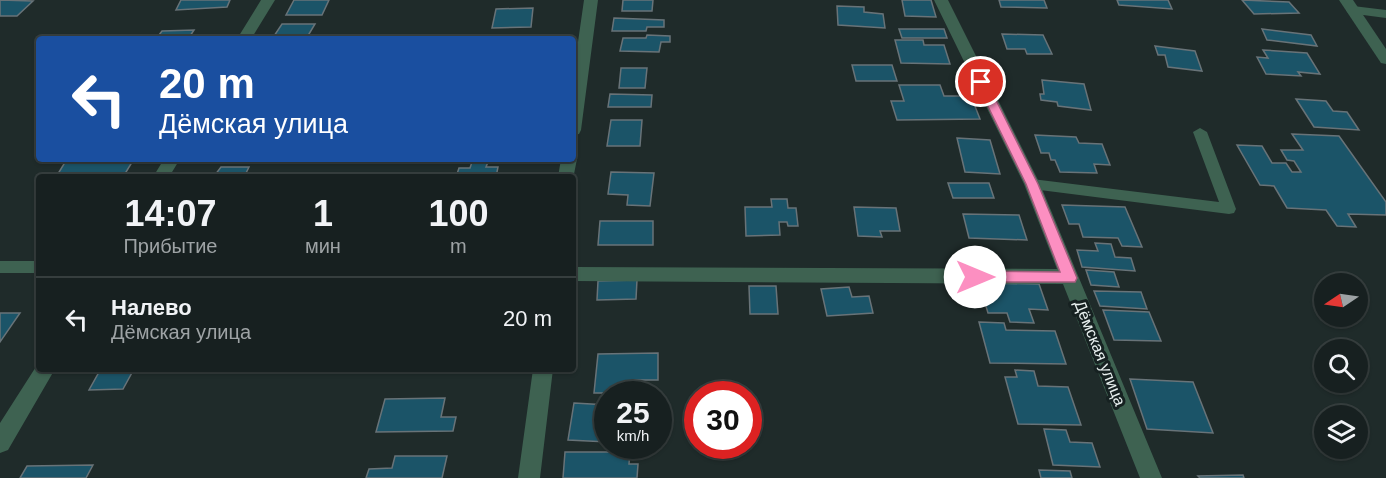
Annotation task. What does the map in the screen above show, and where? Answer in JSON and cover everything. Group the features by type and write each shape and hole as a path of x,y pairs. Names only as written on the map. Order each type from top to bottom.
{"street":[{"path":"246,36 268,0"},
{"path":"576,108 591,0"},
{"name":"Дёмская улица","path":"941,0 1032,184 1151,478"},
{"path":"1349,5 1386,14"},
{"path":"1349,5 1386,60"},
{"path":"576,274 1070,278"},
{"path":"0,443 43,372"},
{"path":"529,478 543,372"}],"lane":[{"path":"1032,184 1229,209 1200,132"},
{"path":"0,267 36,267"}],"building":[{"path":"0,0 33,1 17,16 0,16"},
{"path":"181,0 230,0 227,7 176,10"},
{"path":"294,0 329,0 322,15 286,15"},
{"path":"623,0 653,0 652,11 622,11"},
{"path":"902,0 931,0 936,17 905,16"},
{"path":"999,0 1044,0 1047,8 1001,7"},
{"path":"1117,0 1168,0 1172,9 1119,5"},
{"path":"1242,0 1289,2 1299,13 1254,14"},
{"path":"837,6 864,7 864,12 883,14 885,28 838,25"},
{"path":"533,8 531,27 492,28 496,9"},
{"path":"614,18 664,20 664,27 647,27 646,31 612,31"},
{"path":"282,24 315,24 308,36 274,36"},
{"path":"899,29 944,29 947,38 902,38"},
{"path":"1262,29 1311,35 1317,46 1267,40"},
{"path":"194,30 190,36 158,36 162,31"},
{"path":"1002,34 1043,35 1052,54 1027,54 1025,49 1007,49"},
{"path":"647,35 670,36 670,42 661,42 659,52 620,51 623,38 646,38"},
{"path":"895,40 923,40 924,45 944,45 950,64 901,63"},
{"path":"1155,46 1195,51 1202,71 1168,67 1165,55 1158,55"},
{"path":"1263,50 1307,53 1320,74 1298,72 1301,76 1266,74 1257,57 1268,58"},
{"path":"852,65 892,65 897,81 856,81"},
{"path":"621,68 647,68 645,88 619,88"},
{"path":"1042,80 1084,84 1091,110 1058,106 1057,102 1041,100 1040,94 1044,94"},
{"path":"899,85 940,85 944,96 971,96 980,119 897,120 891,101 904,101"},
{"path":"610,94 652,95 651,107 608,107"},
{"path":"1296,99 1326,101 1333,111 1347,112 1359,130 1314,127"},
{"path":"611,120 642,120 640,146 607,146"},
{"path":"1292,134 1339,136 1386,202 1386,215 1348,214 1356,227 1337,226 1326,210 1287,208 1274,186 1260,185 1237,145 1262,146 1272,163 1286,163 1292,172 1301,172 1294,161 1287,160 1281,150 1303,150"},
{"path":"1035,135 1076,137 1079,143 1102,144 1110,165 1094,164 1097,173 1060,172 1049,153 1041,153"},
{"path":"957,138 990,140 1000,174 965,172"},
{"path":"65,162 132,162 125,174 58,174"},
{"path":"472,162 488,162 486,167 498,167 497,174 457,174 459,168 470,168"},
{"path":"221,167 249,167 246,174 216,174"},
{"path":"611,172 654,173 650,206 627,205 628,195 608,194"},
{"path":"948,183 989,183 994,198 953,198"},
{"path":"771,199 787,199 788,208 796,208 798,226 788,226 787,222 779,222 780,235 746,236 745,207 772,207"},
{"path":"1062,205 1125,207 1142,247 1122,246 1118,238 1083,237 1079,224 1069,224"},
{"path":"854,207 896,208 900,231 880,231 882,237 858,236"},
{"path":"963,214 1019,215 1027,240 969,238"},
{"path":"600,221 653,221 653,245 598,245"},
{"path":"1095,243 1111,244 1115,257 1131,258 1135,271 1082,267 1077,250 1098,251"},
{"path":"1086,270 1114,272 1119,287 1091,285"},
{"path":"637,280 636,299 597,300 598,281"},
{"path":"979,283 1039,284 1048,310 1029,309 1034,323 1010,322 1007,313 988,313"},
{"path":"749,286 776,286 778,314 750,314"},
{"path":"849,287 852,297 869,296 873,313 827,316 821,289"},
{"path":"1094,291 1141,292 1147,309 1100,306"},
{"path":"1103,310 1149,312 1161,341 1114,340"},
{"path":"0,313 20,313 0,342"},
{"path":"979,322 1004,323 1006,330 1055,331 1066,364 990,363"},
{"path":"658,353 658,380 595,381 598,354"},
{"path":"1015,370 1034,371 1038,386 1068,387 1081,425 1018,424 1005,377 1017,377"},
{"path":"99,372 132,372 123,389 89,390"},
{"path":"1130,379 1193,382 1213,433 1147,429"},
{"path":"445,398 441,417 456,417 453,431 376,432 385,399"},
{"path":"574,403 594,404 594,441 568,440"},
{"path":"1044,429 1066,430 1070,442 1092,443 1100,467 1053,465"},
{"path":"565,452 594,452 594,459 629,459 629,464 638,464 637,478 563,478"},
{"path":"395,456 447,456 442,478 366,478 369,469 392,468"},
{"path":"93,465 86,478 20,478 27,466"},
{"path":"1039,470 1070,471 1072,478 1041,478"},
{"path":"1243,475 1244,478 1200,478 1198,476"}],"route":[{"path":"975,277 1070,278 1032,184 981,82"}]}
